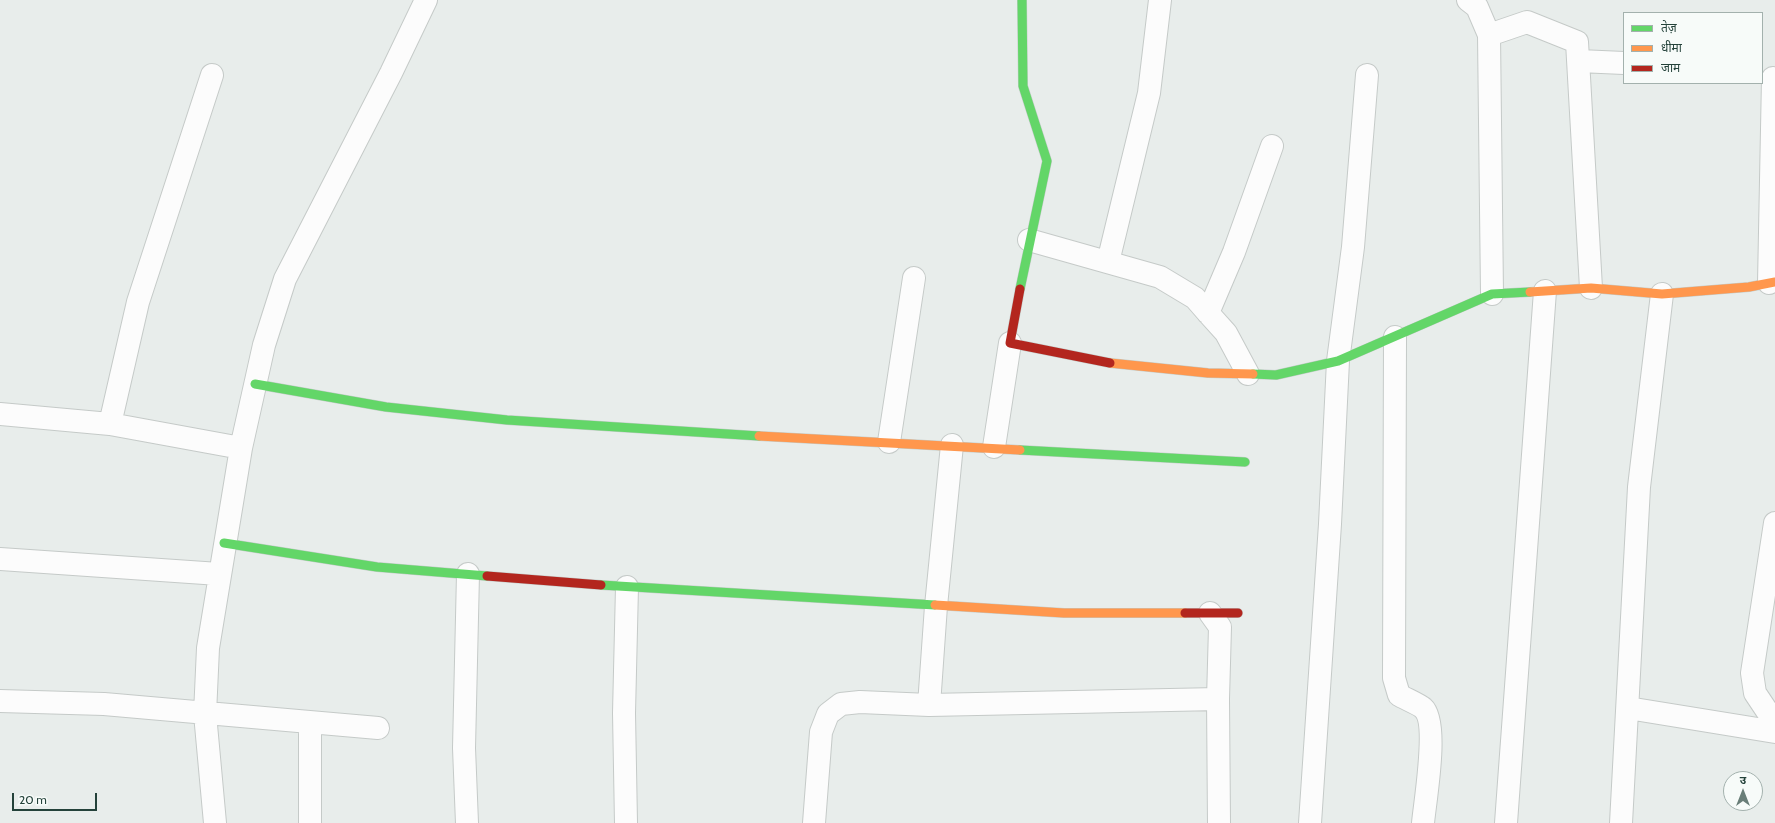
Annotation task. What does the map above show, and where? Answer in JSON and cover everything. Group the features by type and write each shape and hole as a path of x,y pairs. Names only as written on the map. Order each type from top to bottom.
{"street":[{"path":"215,823 206,714 208,648 224,543 241,448 264,345 284,279 391,73 426,0"},
{"path":"994,447 1010,343 1029,240 1047,162 1023,86 1022,0"},
{"path":"1108,262 1149,93 1160,0"},
{"path":"1468,0 1477,7 1489,35 1492,294"},
{"path":"1489,35 1527,22 1578,42 1591,288"},
{"path":"1579,61 1623,63"},
{"path":"1310,823 1330,524 1338,361 1353,248 1367,74"},
{"path":"110,424 138,302 212,75"},
{"path":"1010,343 1115,364 1208,373 1276,375 1338,361 1492,294 1591,288 1662,294 1749,287 1772,283 1773,78"},
{"path":"1208,313 1234,252 1272,146"},
{"path":"1029,240 1160,277 1195,298 1226,333 1248,374"},
{"path":"889,442 914,278"},
{"path":"1506,823 1545,291"},
{"path":"1621,823 1639,487 1662,294"},
{"path":"1395,337 1394,678 1399,695 1423,707 1430,716 1432,734 1423,823"},
{"path":"255,384 386,407 507,420 1245,462"},
{"path":"0,414 110,424 241,448"},
{"path":"929,705 936,606 952,445"},
{"path":"1775,523 1752,673 1755,693 1775,723"},
{"path":"224,543 377,567 627,587 1064,613 1238,613"},
{"path":"0,559 219,574"},
{"path":"467,823 464,748 468,574"},
{"path":"626,823 624,713 627,587"},
{"path":"1210,613 1220,627 1218,699 1219,823"},
{"path":"814,823 822,732 828,714 841,704 860,702 929,705 1218,699"},
{"path":"0,701 104,704 378,728"},
{"path":"1628,708 1775,732"},
{"path":"310,722 310,823"}],"traffic: fast":[{"path":"1020,289 1047,161 1023,86 1022,0"},
{"path":"1253,374 1276,375 1338,361 1492,294 1530,292"},
{"path":"255,384 386,407 507,420 759,436"},
{"path":"1020,450 1245,462"},
{"path":"224,543 377,567 487,576"},
{"path":"601,585 935,605"}],"traffic: slow":[{"path":"1530,292 1591,288 1662,294 1749,287 1775,282"},
{"path":"1110,363 1208,373 1253,374"},
{"path":"759,436 1020,450"},
{"path":"935,605 1064,613 1185,613"}],"traffic: jam":[{"path":"1020,289 1010,343 1110,363"},
{"path":"487,576 601,585"},
{"path":"1185,613 1238,613"}]}
